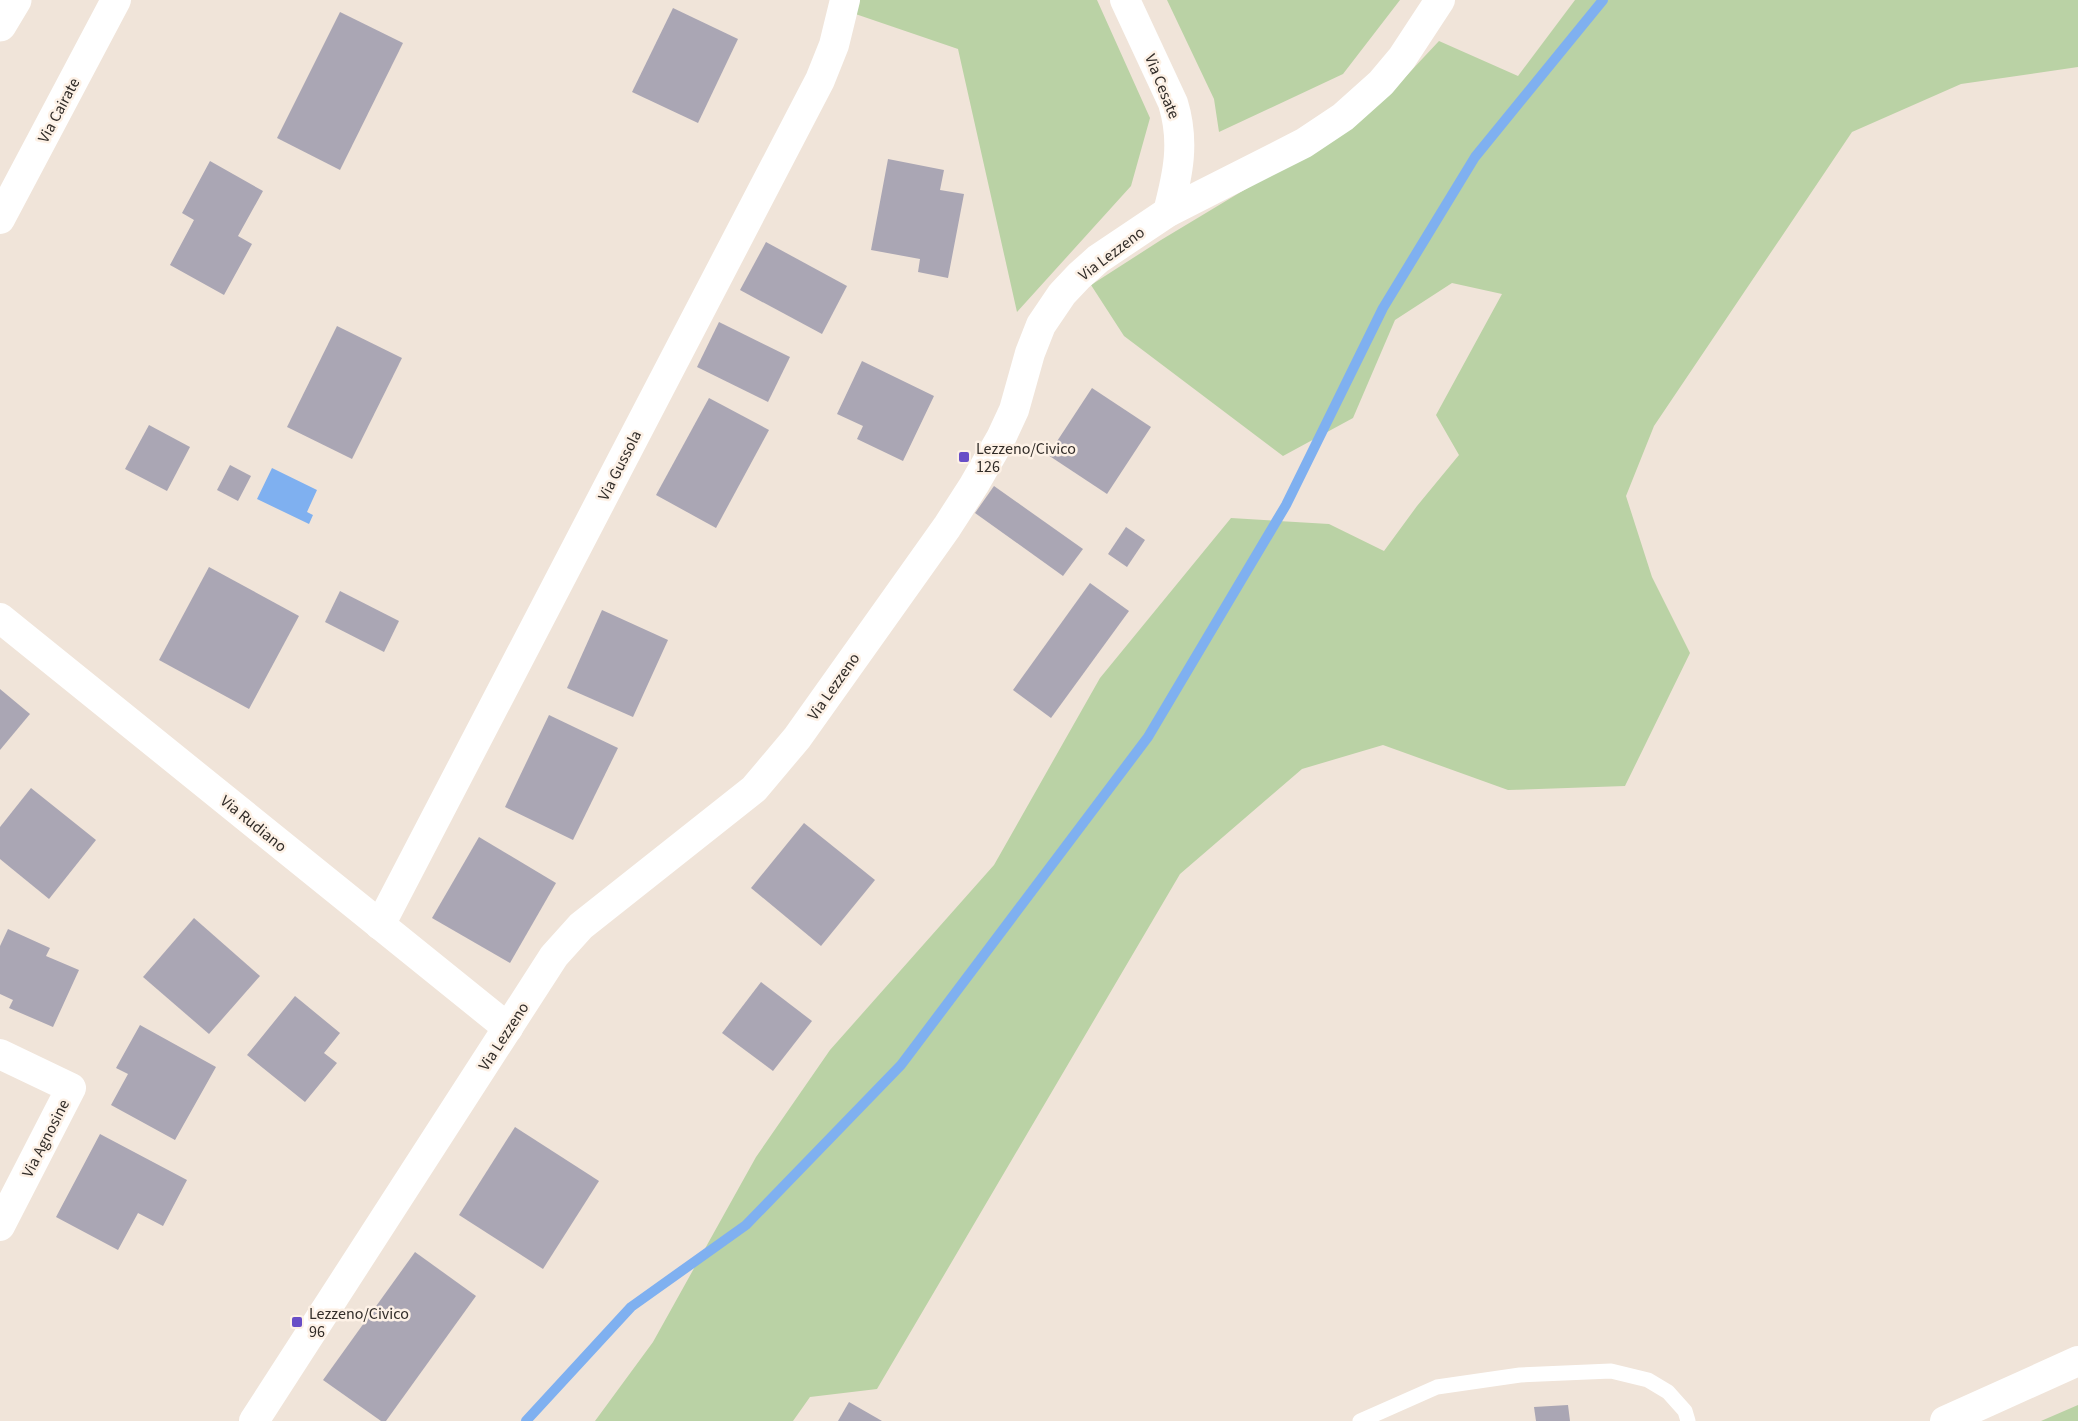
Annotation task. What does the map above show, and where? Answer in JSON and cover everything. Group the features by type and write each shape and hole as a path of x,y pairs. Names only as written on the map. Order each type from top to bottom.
{"highway":[{"path":"0,26 15,0"}],"street":[{"name":"Via Cairate","path":"0,219 116,0"},
{"name":"Via Gussola","path":"380,925 820,80 834,45 845,0"},
{"name":"Via Cesate","path":"1125,0 1173,103 1178,119 1180,149 1168,212"},
{"name":"Via Lezzeno","path":"254,1421 554,956 581,926 754,789 797,738 947,527 984,468 1014,410 1035,338 1047,314 1062,294 1098,258 1168,212 1304,143 1343,117 1381,83 1402,58 1440,0"},
{"name":"Via Rudiano","path":"0,618 508,1028"},
{"name":"Via Agnosine","path":"0,1054 71,1088 0,1226"},
{"path":"1945,1421 2078,1362"}],"lane":[{"path":"1360,1421 1437,1387 1520,1374 1611,1371 1648,1380 1668,1392 1685,1411 1688,1421"}],"green space":[{"path":"831,0 1097,0 1150,118 1131,186 1017,312 958,49 832,6"},
{"path":"1167,0 1400,0 1343,74 1219,132 1214,99"},
{"path":"1575,0 2078,0 2078,67 1961,84 1852,132 1654,426 1626,496 1652,577 1690,653 1625,786 1508,790 1383,745 1302,769 1180,874 877,1389 810,1397 793,1421 595,1421 653,1342 756,1157 830,1050 994,865 1100,678 1231,518 1329,524 1384,551 1459,455 1436,415 1502,294 1452,283 1395,320 1353,418 1283,456 1124,336 1091,285 1347,128 1394,89 1439,41 1518,76"},
{"path":"2078,1405 2078,1421 2041,1421"}],"water":[{"path":"272,468 317,490 307,512 313,515 309,524 257,499"}],"building":[{"path":"673,8 738,39 698,123 632,92"},
{"path":"340,12 403,43 340,170 277,138"},
{"path":"888,159 944,170 940,190 964,194 948,278 918,272 920,259 871,250"},
{"path":"210,161 263,191 238,236 252,244 224,295 170,265 194,220 182,213"},
{"path":"766,242 847,286 822,334 740,290"},
{"path":"719,322 790,357 768,402 697,367"},
{"path":"337,326 402,358 352,459 287,427"},
{"path":"862,361 934,396 903,461 857,439 863,426 837,414"},
{"path":"1092,388 1151,427 1107,494 1048,455"},
{"path":"709,398 769,430 716,528 656,495"},
{"path":"149,425 190,447 167,491 125,469"},
{"path":"230,465 251,476 238,501 217,490"},
{"path":"994,486 1083,549 1063,576 975,513"},
{"path":"1126,527 1145,540 1127,567 1108,554"},
{"path":"209,567 299,616 249,709 159,660"},
{"path":"1090,583 1129,611 1051,718 1013,690"},
{"path":"340,591 399,621 384,652 325,622"},
{"path":"602,610 668,640 633,717 567,688"},
{"path":"0,689 30,714 0,750"},
{"path":"549,715 618,748 573,840 505,807"},
{"path":"31,788 96,840 49,899 0,859 0,827"},
{"path":"804,823 875,880 821,946 751,888"},
{"path":"479,837 556,883 510,963 432,918"},
{"path":"194,918 260,976 209,1034 143,977"},
{"path":"8,929 50,948 46,956 79,970 53,1027 9,1008 13,1000 0,994 0,946"},
{"path":"761,982 812,1021 773,1071 722,1033"},
{"path":"295,996 340,1033 324,1053 337,1063 305,1102 247,1055"},
{"path":"140,1025 216,1067 175,1140 111,1105 128,1074 116,1068"},
{"path":"515,1127 599,1181 543,1269 459,1215"},
{"path":"100,1134 187,1180 163,1226 138,1213 118,1250 56,1217"},
{"path":"415,1252 476,1296 386,1421 381,1421 323,1380"},
{"path":"849,1402 882,1421 838,1421"},
{"path":"1568,1405 1570,1421 1536,1421 1534,1407"}],"waterway":[{"path":"526,1421 631,1307 746,1225 901,1065 1148,737 1286,505 1383,308 1475,157 1603,0"}],"place":[{"name":"Lezzeno/Civico 126","path":"964,457"},
{"name":"Lezzeno/Civico 96","path":"297,1322"}]}
